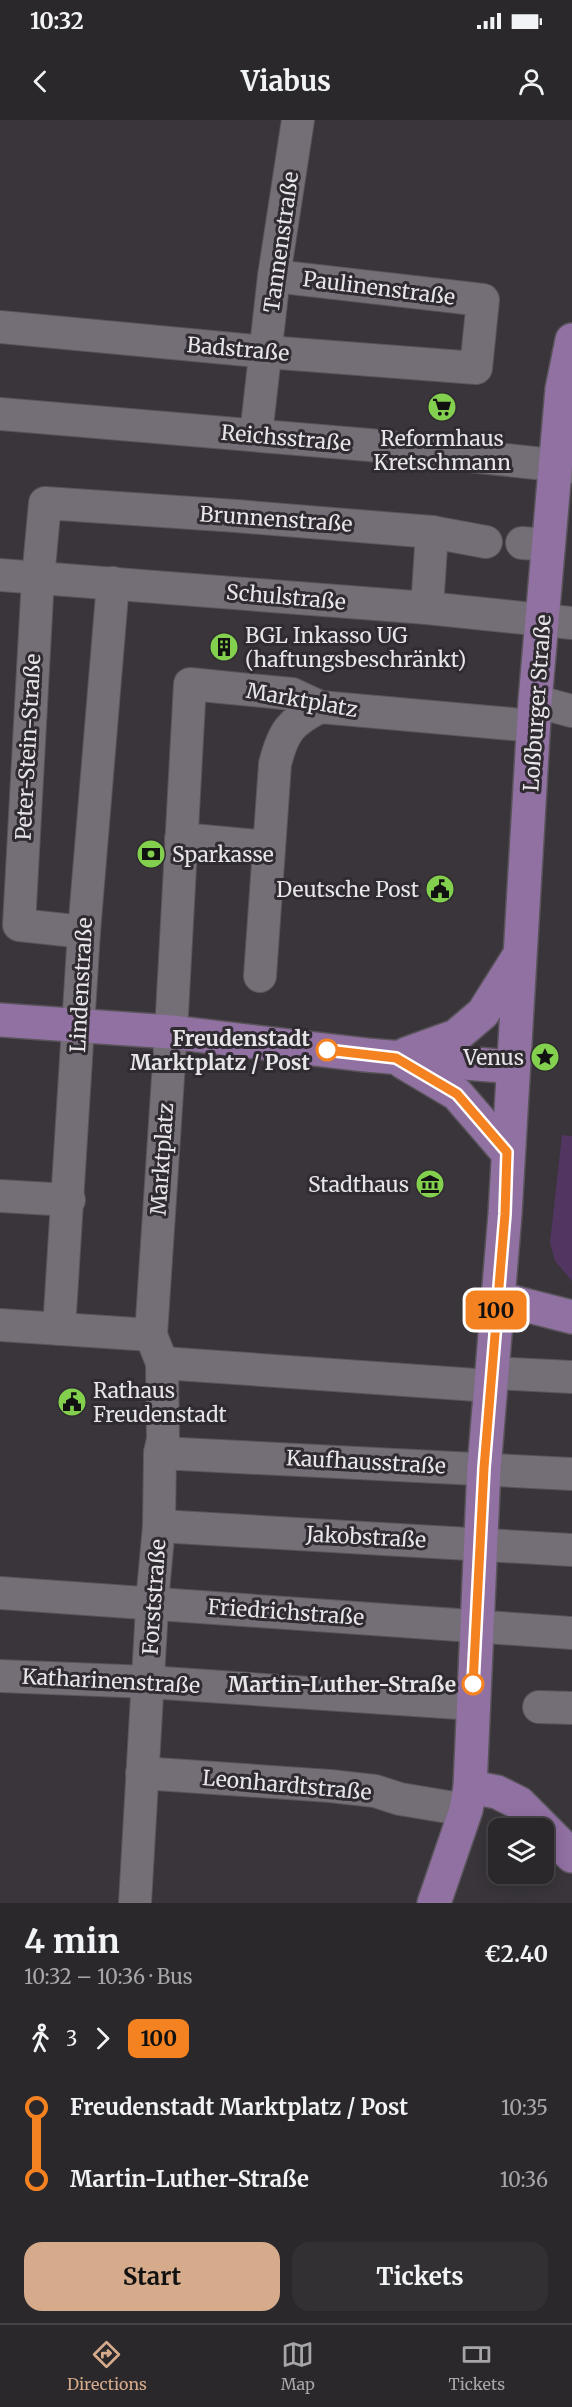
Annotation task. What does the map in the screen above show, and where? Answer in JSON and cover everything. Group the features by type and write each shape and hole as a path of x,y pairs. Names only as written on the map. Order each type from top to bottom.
{"main road":[{"name":"Loßburger Straße","path":"513,1067 535,714 558,622 535,544 563,466 572,340"},
{"path":"396,1058 456,1036 483,1013 520,954"},
{"path":"0,1020 171,1032 396,1058 513,1067 505,1214 484,1468 468,1798 434,1903"},
{"path":"396,1058 457,1094 507,1152"},
{"path":"497,1298 572,1317"},
{"path":"468,1798 497,1792 519,1803 572,1856"}],"street":[{"name":"Tannenstraße","path":"256,435 274,276 298,120"},
{"name":"Paulinenstraße","path":"274,276 483,300 476,368"},
{"name":"Badstraße","path":"0,327 267,352 476,368"},
{"name":"Reichsstraße","path":"0,414 256,435 563,466"},
{"name":"Brunnenstraße","path":"45,503 432,532 486,542"},
{"name":"Peter-Stein-Straße","path":"45,503 38,578 19,925 84,932"},
{"path":"427,608 432,532"},
{"name":"Schulstraße","path":"0,575 427,608 558,622"},
{"name":"Lindenstraße","path":"59,1329 69,1200 84,932 112,583"},
{"name":"Marktplatz","path":"156,1349 190,684 292,694 320,707 535,714 572,711"},
{"path":"260,976 275,764 279,747 292,724 320,707"},
{"path":"181,839 269,847"},
{"path":"0,1196 69,1200"},
{"path":"0,1325 59,1329 156,1349 492,1379 572,1377"},
{"name":"Forststraße","path":"135,1903 159,1526 160,1453 163,1439 156,1349"},
{"name":"Kaufhausstraße","path":"160,1453 572,1474"},
{"name":"Jakobstraße","path":"159,1526 572,1550"},
{"name":"Friedrichstraße","path":"0,1593 572,1633"},
{"name":"Katharinenstraße","path":"0,1676 148,1682 472,1704"},
{"path":"540,1707 572,1708"},
{"name":"Leonhardtstraße","path":"142,1773 330,1786 375,1791 400,1799 468,1798"}],"shaded area":[{"path":"562,1135 572,1136 572,1281 555,1261 550,1243"}],"bus line":[{"name":"100","path":"327,1050 396,1058 457,1094 507,1152 505,1214 484,1468 473,1684"}],"place":[{"name":"Reformhaus Kretschmann","path":"442,407"},
{"name":"BGL Inkasso UG (haftungsbeschränkt)","path":"224,647"},
{"name":"Sparkasse","path":"151,854"},
{"name":"Deutsche Post","path":"440,889"},
{"name":"Freudenstadt Marktplatz / Post","path":"327,1050"},
{"name":"Venus","path":"545,1057"},
{"name":"Stadthaus","path":"430,1184"},
{"name":"Rathaus Freudenstadt","path":"72,1402"},
{"name":"Martin-Luther-Straße","path":"473,1684"}]}
